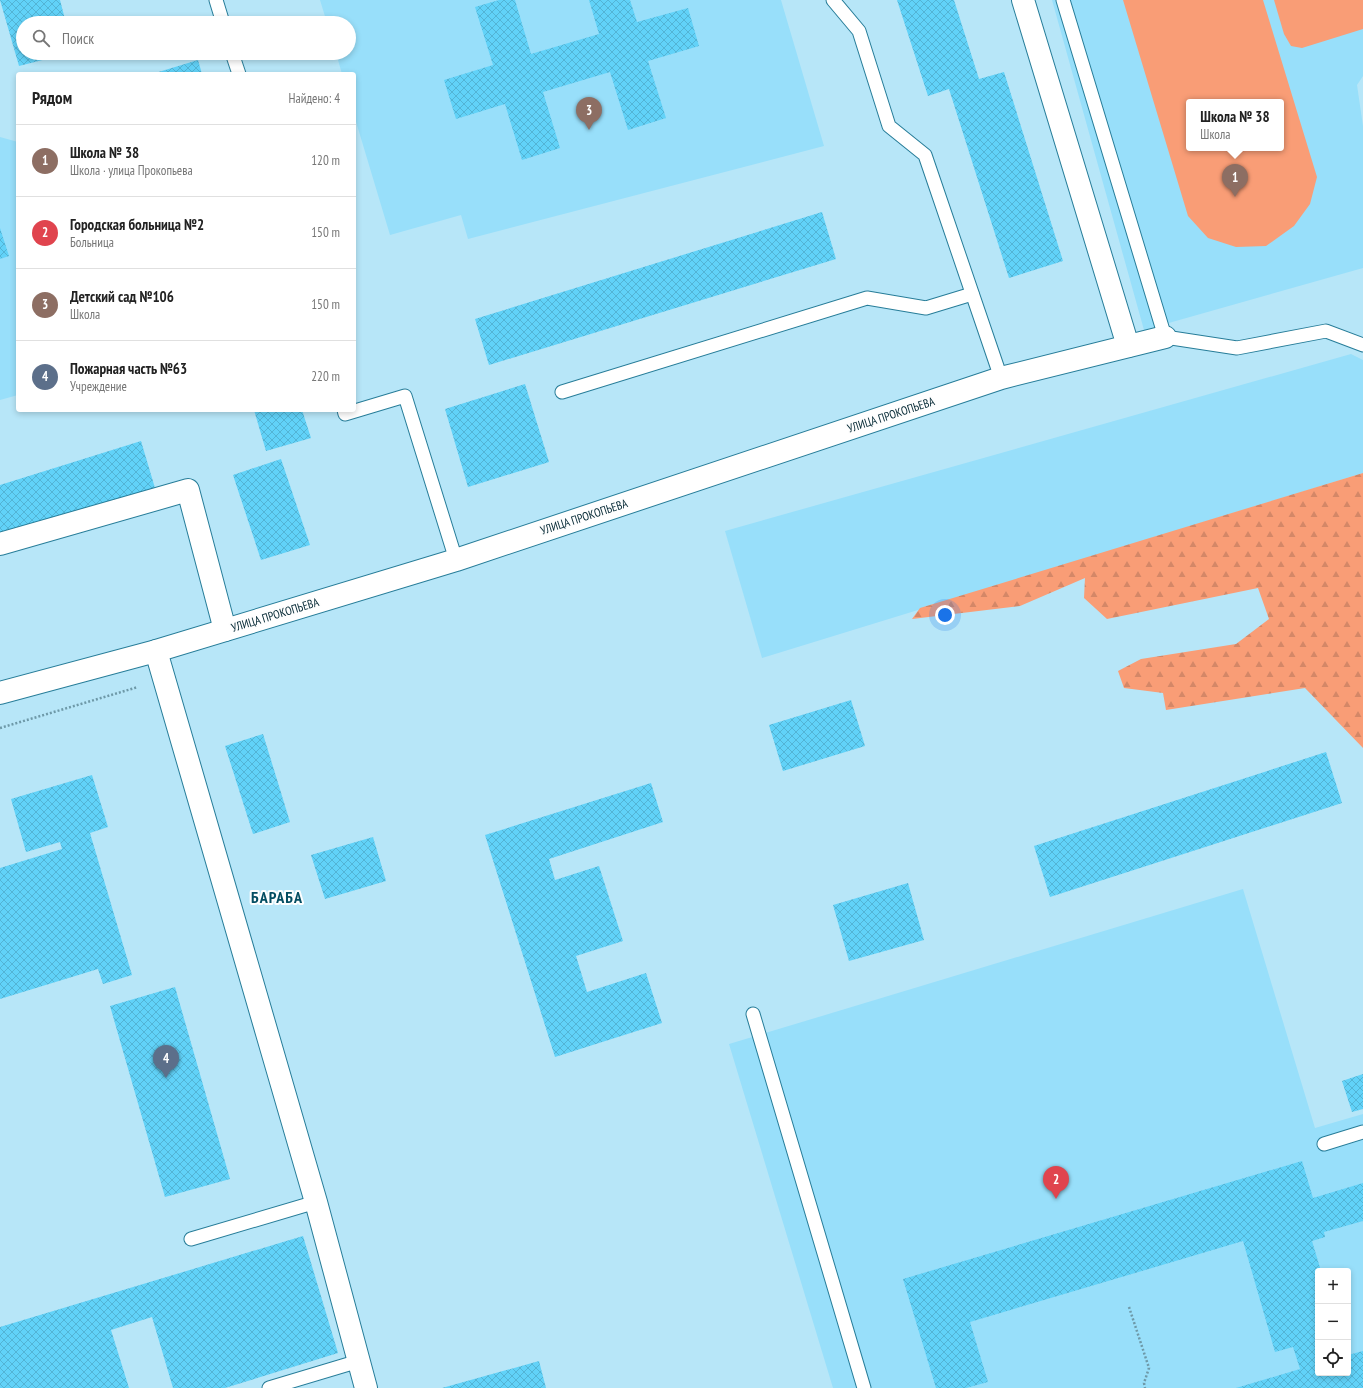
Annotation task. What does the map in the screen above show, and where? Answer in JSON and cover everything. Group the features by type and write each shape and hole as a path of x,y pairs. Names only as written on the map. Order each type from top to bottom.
{"street":[{"path":"1023,0 1128,346"},
{"name":"УЛИЦА ПРОКОПЬЕВА","path":"0,693 156,651 456,560 1001,378 1165,337"},
{"path":"0,544 188,490 225,630"},
{"path":"156,651 316,1202 366,1388"}],"lane":[{"path":"216,0 221,16"},
{"path":"833,0 859,31 889,126 925,155 1001,378"},
{"path":"1063,0 1165,337 1237,348 1326,331 1363,345"},
{"path":"234,60 238,72"},
{"path":"562,392 867,298 926,308 972,294"},
{"path":"356,411 405,396 456,560"},
{"path":"753,1014 864,1388"},
{"path":"1324,1144 1363,1132"},
{"path":"191,1239 316,1202"},
{"path":"270,1388 359,1362"}],"path":[{"path":"0,728 138,687"},
{"path":"1129,1307 1149,1368 1144,1383 1145,1388"}],"shaded area":[{"path":"320,0 781,0 824,146 468,239 461,215 390,235 356,122 356,72 341,72 338,60 356,60 356,16 325,16"},
{"path":"1052,0 1363,0 1363,76 1357,85 1363,126 1363,268 1144,330"},
{"path":"0,137 16,141 16,396 0,400"},
{"path":"1351,354 1363,360 1363,473 762,658 725,531"},
{"path":"1243,889 1315,1128 1363,1114 1363,1388 833,1388 729,1044"}],"green space":[{"path":"1123,0 1263,0 1317,177 1310,204 1294,226 1266,246 1236,247 1208,238 1188,216"},
{"path":"1274,0 1363,0 1363,29 1302,48 1291,46 1284,34"},
{"path":"1363,473 1363,748 1305,688 1166,710 1163,693 1124,688 1118,671 1141,659 1236,644 1269,619 1258,588 1107,619 1084,598 1085,578 1020,606 912,619 920,608"}],"building":[{"path":"0,0 60,0 64,16 16,16 16,56"},
{"path":"499,0 515,0 531,54 599,34 589,0 630,0 637,22 688,8 699,46 648,61 666,118 628,130 610,72 543,92 560,148 522,160 505,104 456,119 444,80 493,65 475,7"},
{"path":"897,0 954,0 979,79 1004,72 1063,261 1009,278 949,89 928,96"},
{"path":"17,60 42,60 19,66"},
{"path":"198,60 201,72 159,72"},
{"path":"822,212 836,259 489,365 475,319"},
{"path":"0,228 9,256 0,259"},
{"path":"525,384 549,462 468,487 445,409"},
{"path":"255,412 303,412 311,438 266,451"},
{"path":"141,441 155,488 0,535 0,485"},
{"path":"281,459 310,545 261,560 233,475"},
{"path":"851,700 865,746 783,771 769,725"},
{"path":"263,734 290,822 253,834 225,746"},
{"path":"1326,752 1342,803 1050,897 1034,846"},
{"path":"92,775 108,827 90,833 132,975 103,984 98,969 0,999 0,868 62,849 60,842 26,852 11,799"},
{"path":"651,783 663,822 549,859 555,880 599,866 623,941 576,956 587,992 646,973 662,1023 555,1057 485,835"},
{"path":"373,837 386,881 325,899 311,855"},
{"path":"908,883 924,940 849,961 833,905"},
{"path":"175,987 230,1179 165,1197 110,1006"},
{"path":"1363,1074 1363,1109 1352,1112 1342,1081"},
{"path":"1302,1161 1313,1198 1363,1183 1363,1221 1324,1232 1325,1237 1312,1241 1320,1268 1315,1268 1315,1376 1351,1376 1351,1354 1363,1351 1363,1388 1236,1388 1300,1369 1293,1347 1275,1352 1243,1241 970,1322 988,1382 966,1388 936,1388 903,1279"},
{"path":"303,1236 338,1353 225,1388 173,1388 152,1317 111,1330 129,1388 0,1388 0,1327"},
{"path":"539,1361 546,1388 442,1388"}],"place":[{"name":"Детский сад №106","path":"589,130"},
{"name":"Школа № 38","path":"1235,197"},
{"name":"Пожарная часть №63","path":"166,1078"},
{"name":"Городская больница №2","path":"1056,1199"}],"district":[{"name":"БАРАБА","path":"277,897"}]}
